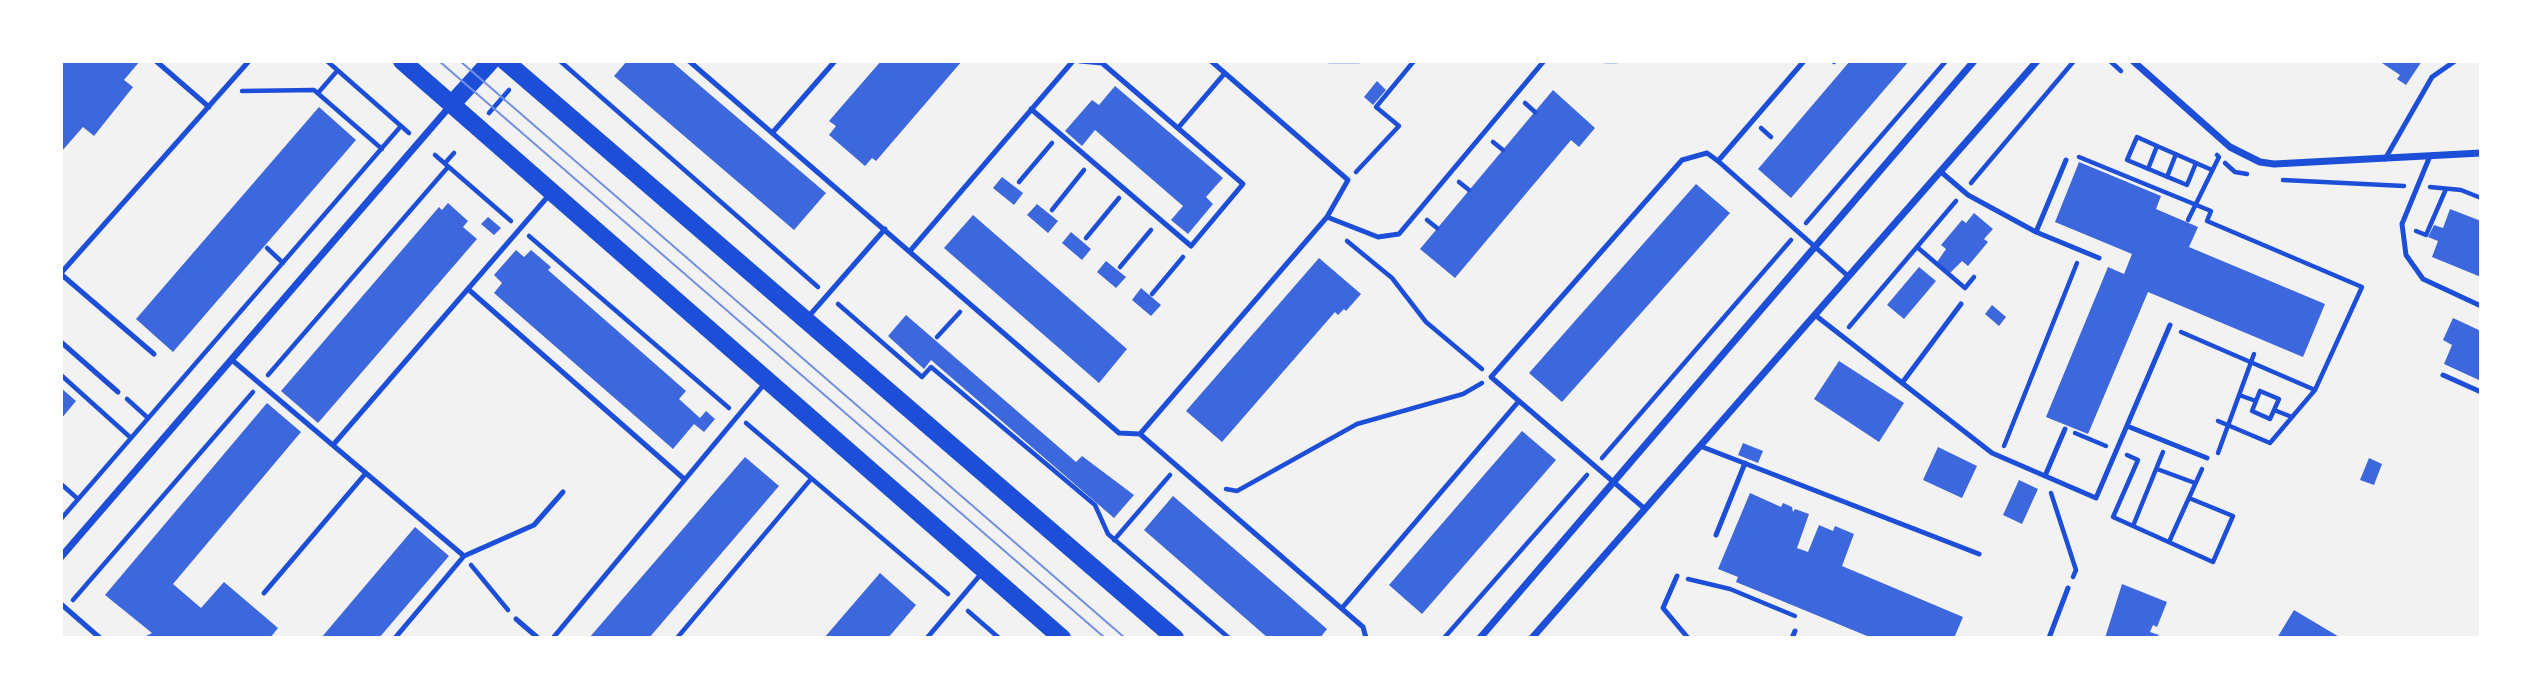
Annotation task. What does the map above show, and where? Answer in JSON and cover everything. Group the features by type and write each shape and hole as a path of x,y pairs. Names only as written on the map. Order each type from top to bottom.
{"main road":[{"path":"402,61 1062,638"},
{"path":"452,104 491,61"},
{"path":"505,61 1175,638"}],"street":[{"path":"1480,638 1974,61"},
{"path":"1531,638 2037,61"},
{"path":"2133,61 2230,147 2252,159 2274,164 2481,153"},
{"path":"61,557 452,104"}],"lane":[{"path":"156,61 209,107"},
{"path":"154,354 62,274 249,61"},
{"path":"690,61 1119,433 1140,434 1342,608 1363,627 1366,638"},
{"path":"773,132 835,61"},
{"path":"910,251 1073,61"},
{"path":"1031,109 1191,246 1244,184 1102,63 1080,61"},
{"path":"1140,434 1327,217 1348,180 1211,61"},
{"path":"1327,217 1378,237 1399,234 1544,61"},
{"path":"1718,162 1804,61"},
{"path":"2385,159 2432,77 2455,61"},
{"path":"1178,128 1225,73"},
{"path":"1645,509 1491,377 1682,160 1707,153 1849,276"},
{"path":"2430,156 2402,226 2406,254 2423,279 2481,306"},
{"path":"2036,232 2066,160"},
{"path":"1940,171 1968,195 2036,232 2099,258"},
{"path":"333,445 552,192"},
{"path":"806,320 885,229"},
{"path":"468,289 683,478"},
{"path":"1902,383 1961,304"},
{"path":"1815,316 2000,457 2096,498 2169,326"},
{"path":"61,342 118,391"},
{"path":"232,360 464,556"},
{"path":"2443,375 2481,391"},
{"path":"553,638 667,504 683,478 768,380"},
{"path":"1342,608 1519,401"},
{"path":"2127,426 2207,458"},
{"path":"2045,475 2064,429"},
{"path":"1700,446 1979,554"},
{"path":"1716,535 1745,463"},
{"path":"264,593 366,473"},
{"path":"395,638 464,556 534,525 563,492"},
{"path":"927,638 984,570"},
{"path":"1677,576 1663,608 1688,638"},
{"path":"2049,638 2068,589"},
{"path":"61,604 100,638"},
{"path":"516,619 538,638"},
{"path":"1792,638 1795,631"}],"path":[{"path":"327,61 409,133"},
{"path":"560,61 922,377 931,367 1096,505 1108,534 1228,638"},
{"path":"1329,61 1359,61"},
{"path":"1348,180 1399,126 1376,107 1414,61"},
{"path":"1605,61 1617,61"},
{"path":"1444,638 1946,61"},
{"path":"2110,61 2130,79"},
{"path":"318,93 337,71"},
{"path":"489,114 510,89"},
{"path":"223,91 314,90 382,149"},
{"path":"61,519 401,126"},
{"path":"1019,182 1060,134"},
{"path":"2196,163 2187,185 2127,160 2137,137 2212,170"},
{"path":"2148,169 2157,146"},
{"path":"2209,149 2235,172 2258,176"},
{"path":"2066,160 2070,152 2211,211 2207,221 2362,287 2315,390 2270,443 2218,421"},
{"path":"444,163 454,153"},
{"path":"2166,177 2176,154"},
{"path":"435,155 999,638"},
{"path":"2188,220 2219,157"},
{"path":"1052,210 1092,161"},
{"path":"2270,178 2293,182 2446,188 2481,198"},
{"path":"2402,226 2427,235 2446,188"},
{"path":"1086,238 1125,190"},
{"path":"1120,267 1160,219"},
{"path":"1152,294 1191,246"},
{"path":"1917,247 1965,288 1974,277"},
{"path":"267,248 283,263"},
{"path":"2000,457 2082,251"},
{"path":"1200,486 1237,491 1357,424 1463,394 1491,377 1426,323 1392,278 1369,259"},
{"path":"937,337 968,302"},
{"path":"2169,326 2315,390"},
{"path":"61,376 131,438"},
{"path":"118,391 148,418"},
{"path":"2260,391 2278,399 2270,419 2252,411 2256,401 2260,391"},
{"path":"2239,395 2256,401"},
{"path":"2274,410 2292,417"},
{"path":"2064,429 2138,460 2113,517 2213,562 2233,516 2189,498"},
{"path":"2133,526 2168,442"},
{"path":"1114,540 1178,467"},
{"path":"2157,468 2196,483"},
{"path":"2045,475 2076,570 2068,589"},
{"path":"677,638 811,479"},
{"path":"61,484 78,499"},
{"path":"464,556 516,619"},
{"path":"1677,576 1730,589 1800,619 1795,631"}],"building":[{"path":"61,61 140,61 124,80 133,87 94,136 83,127 61,152"},
{"path":"627,61 671,61 826,193 794,230 614,76"},
{"path":"881,61 962,61 876,161 872,158 865,166 829,135 836,126 829,121"},
{"path":"1850,61 1909,61 1791,198 1758,169"},
{"path":"2379,61 2422,61 2406,85 2397,79 2400,75"},
{"path":"1377,81 1386,90 1373,105 1364,97"},
{"path":"1115,86 1223,178 1206,197 1213,204 1188,234 1171,220 1183,206 1095,130 1082,146 1065,131 1092,100 1099,105"},
{"path":"1553,90 1595,128 1579,147 1571,140 1455,278 1420,249"},
{"path":"319,107 356,140 173,352 136,319"},
{"path":"2079,162 2161,196 2156,209 2198,227 2189,247 2325,304 2303,357 2148,292 2088,434 2046,417 2108,267 2124,274 2132,254 2055,222"},
{"path":"1002,177 1023,193 1014,205 993,188"},
{"path":"1696,184 1730,213 1562,402 1529,373"},
{"path":"448,203 468,221 463,227 477,239 318,423 281,391 439,207 442,210"},
{"path":"1037,204 1058,221 1048,233 1027,215"},
{"path":"2450,209 2481,221 2481,277 2432,257 2438,241 2428,237 2434,225 2443,228"},
{"path":"1974,213 1993,229 1984,239 1988,242 1968,266 1962,261 1950,273 1937,262 1946,249 1941,245 1962,220 1966,223"},
{"path":"973,215 1127,349 1099,383 944,248"},
{"path":"488,217 501,228 494,235 481,224"},
{"path":"1071,232 1091,249 1082,260 1062,243"},
{"path":"516,250 524,257 531,250 551,267 548,270 686,391 679,399 700,418 706,411 715,419 704,432 694,424 673,449 494,293 502,283 494,275"},
{"path":"1319,258 1361,294 1346,311 1344,309 1338,315 1335,312 1222,442 1186,411"},
{"path":"1106,261 1126,277 1116,288 1097,272"},
{"path":"1919,267 1936,281 1904,319 1887,305"},
{"path":"1141,288 1161,305 1151,316 1132,300"},
{"path":"1992,305 2006,317 1999,326 1985,314"},
{"path":"906,315 1076,462 1082,456 1134,495 1114,518 931,360 924,369 888,336"},
{"path":"2453,318 2481,331 2481,381 2444,364 2452,345 2443,340"},
{"path":"1839,361 1904,403 1879,442 1814,399"},
{"path":"61,388 76,401 61,419"},
{"path":"267,403 301,432 173,584 201,608 224,582 278,628 270,638 142,638 152,633 105,595"},
{"path":"1522,431 1556,460 1422,614 1389,585"},
{"path":"1743,443 1763,451 1758,463 1738,455"},
{"path":"1938,447 1977,466 1962,498 1923,480"},
{"path":"745,457 779,486 649,638 589,638"},
{"path":"2369,458 2382,464 2374,485 2360,480"},
{"path":"2019,480 2038,489 2022,524 2003,515"},
{"path":"1750,493 1781,507 1783,503 1792,507 1793,512 1795,509 1809,514 1797,548 1808,552 1819,525 1833,531 1835,526 1854,534 1842,566 1963,617 1954,638 1872,638 1736,582 1738,577 1718,569"},
{"path":"1173,496 1327,629 1320,638 1268,638 1144,530"},
{"path":"415,527 449,556 379,638 321,638"},
{"path":"880,573 916,605 888,638 824,638"},
{"path":"2122,584 2167,602 2157,627 2153,625 2150,632 2159,635 2157,638 2105,638"},
{"path":"2294,610 2341,638 2277,638"}],"tram line":[{"path":"439,61 1105,638"},
{"path":"460,61 1125,638"}]}
